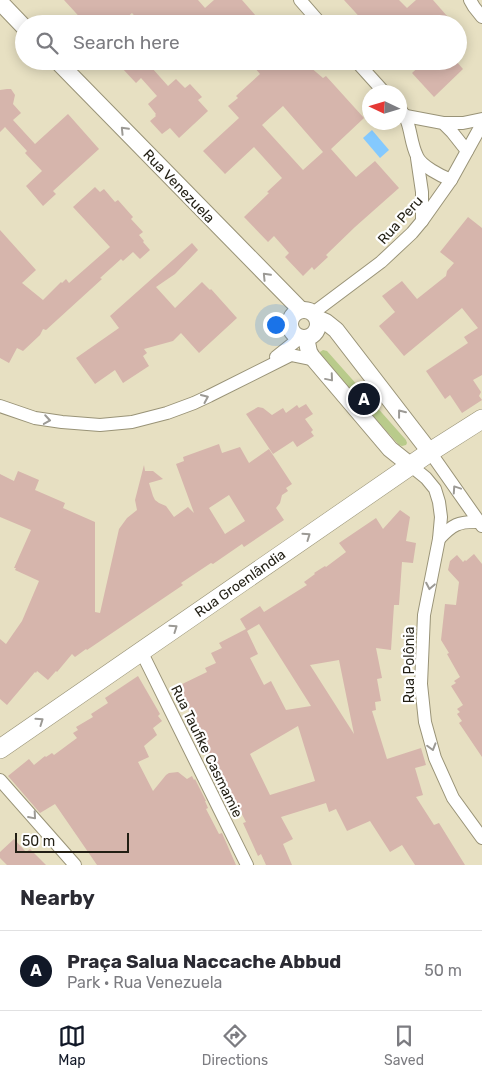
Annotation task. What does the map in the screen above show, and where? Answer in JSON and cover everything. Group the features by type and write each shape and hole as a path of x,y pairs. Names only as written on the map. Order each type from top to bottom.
{"main road":[{"name":"Rua Groenlândia","path":"0,749 410,465 482,419"}],"street":[{"path":"300,0 314,15"},
{"path":"470,0 482,17"},
{"path":"0,2 15,18"},
{"name":"Rua Venezuela","path":"66,70 278,289 310,314 326,322 336,330 430,452"},
{"path":"364,70 378,85"},
{"path":"407,113 442,123 463,123 482,119"},
{"path":"442,123 452,132 467,152"},
{"name":"Rua Peru","path":"310,314 381,262 412,233 451,180 482,124"},
{"path":"407,125 417,158 422,192 422,221"},
{"path":"417,158 437,174 451,180"},
{"path":"258,370 303,337 313,335 316,332 318,328 310,314 295,314 291,324 294,333 303,337 309,352 315,360 390,448 410,465"},
{"path":"0,406 35,418 62,422 100,425 132,422 167,414 194,403 291,355 315,360"},
{"path":"430,452 480,524"},
{"name":"Rua Polônia","path":"410,465 426,478 435,489 441,517 439,539 424,615 421,684 425,722 435,758 453,798 482,838"},
{"path":"439,539 449,528 460,522 480,524"},
{"name":"Rua Taufike Casmamie","path":"141,651 247,865"},
{"path":"0,780 75,865"}],"green space":[{"path":"323,350 327,351 406,440 406,445 399,445 319,356"}],"water":[{"path":"372,130 389,150 380,158 363,138"}],"building":[{"path":"64,0 198,0 205,8 214,0 242,0 255,15 134,15 132,13 130,15 78,15"},
{"path":"344,0 399,0 407,8 416,0 433,0 446,15 358,15"},
{"path":"124,70 154,70 168,86 176,79 185,88 190,84 202,97 198,100 208,111 179,138 170,128 162,134 150,121 156,114 148,104 157,96 141,78 136,83"},
{"path":"257,70 314,70 323,78 326,76 362,116 362,120 331,149 356,177 375,161 399,188 355,227 326,255 328,257 314,270 312,267 303,276 285,257 289,253 274,236 268,242 244,217 282,178 254,147 225,174 203,151 239,118 228,106 238,98 236,96 260,74","holes":["283,106 323,152 303,170 262,125"]},
{"path":"415,70 462,70 434,97 412,73"},
{"path":"11,89 15,95 13,104 21,113 13,120 35,144 68,114 99,149 53,191 56,194 43,206 26,186 42,171 5,127 0,132 0,90"},
{"path":"95,187 100,192 104,189 115,202 118,200 133,217 131,219 143,232 139,235 150,250 140,259 133,252 123,261 121,259 46,330 43,329 40,335 23,351 17,348 9,363 0,358 0,230 36,270 22,283 43,300 61,282 66,279 69,283 110,247 73,207"},
{"path":"468,217 482,228 482,375 473,380 481,392 479,396 482,400 462,413 450,395 445,399 426,371 468,343 464,337 478,328 462,308 404,356 379,326 395,312 382,296 402,281 417,299 446,276 447,271 454,263 440,252"},
{"path":"192,243 198,250 175,274 156,287 175,308 202,282 211,289 237,318 199,353 181,333 173,341 144,349 147,353 143,356 149,366 123,383 115,370 95,384 76,358 119,328 110,316"},
{"path":"306,404 313,414 305,419 313,430 311,432 314,436 297,447 293,441 273,454 246,414 258,407 263,408 272,415 283,408 286,413 297,405 299,408"},
{"path":"219,444 222,453 240,447 249,463 269,449 292,484 286,488 288,491 282,495 280,503 276,508 284,520 244,547 242,544 213,564 211,563 181,583 183,585 87,650 75,657 72,654 48,680 37,671 35,672 7,705 0,699 0,639 6,644 22,621 39,581 14,568 31,530 0,517 0,474 14,481 18,471 39,480 35,490 65,503 63,508 95,522 95,612 100,613 119,529 127,518 137,510 135,500 144,465 145,471 153,471 163,479 149,483 155,500 166,506 174,517 188,507 194,513 176,464 184,461 183,457","holes":["229,495 245,521 225,534 209,508"]},
{"path":"400,510 410,517 406,541 416,543 413,563 402,562 399,605 394,605 391,650 376,648 382,678 377,679 381,701 375,702 376,710 372,711 387,759 421,748 426,765 415,768 423,795 416,797 434,825 439,823 465,865 415,865 402,845 390,852 370,821 347,831 336,809 329,812 326,803 281,817 293,839 283,844 292,865 266,865 261,854 258,856 243,823 246,822 233,797 230,799 225,790 220,793 210,772 215,769 189,719 191,718 189,711 176,687 207,672 205,668 216,663 211,653 222,648 219,643 246,629 240,619 260,606 264,612 307,585 304,582 314,573 326,567 346,552 339,543 376,518 383,529","holes":["259,624 311,706 286,710 271,681 264,685 250,658 258,654 247,631","339,660 354,734 310,665","298,726 315,781 270,795 250,754"]},
{"path":"474,554 482,564 482,757 459,723 462,721 457,714 460,712 457,709 463,705 451,686 460,677 441,640 445,604 456,605 459,582 448,570 450,561 457,555 463,562"},
{"path":"138,676 160,714 158,716 162,721 153,728 157,735 144,746 149,757 138,762 153,791 169,773 178,772 187,779 192,776 206,801 208,808 206,809 219,834 222,833 236,865 97,865 55,804 40,813 8,776 29,759 34,765 45,756 52,753 54,755 77,738 73,733 78,730 76,727 93,717 91,714 108,703 105,698"},
{"path":"14,839 26,852 30,849 46,865 7,865 0,858 0,852"}],"place":[{"name":"Praça Salua Naccache Abbud","path":"364,399"}]}
